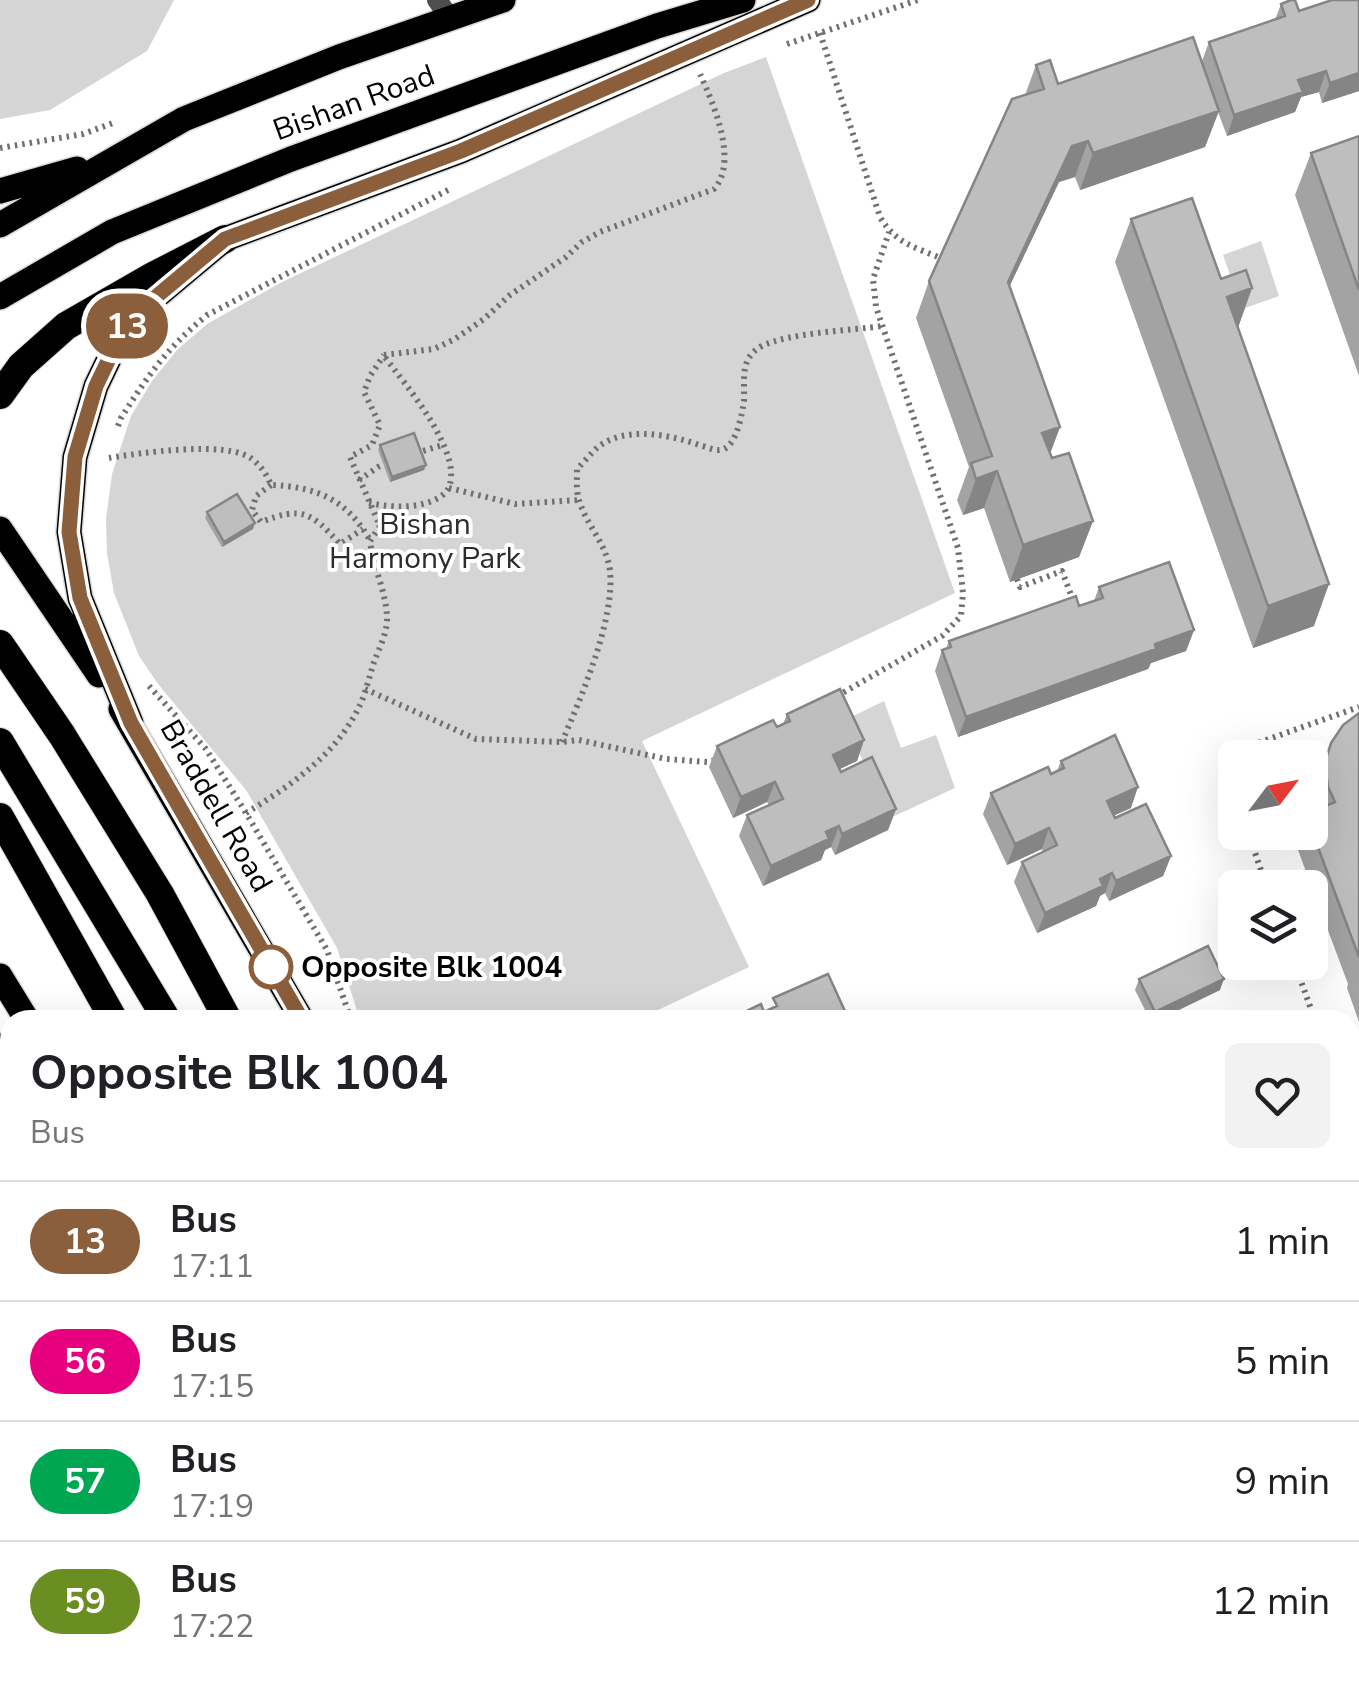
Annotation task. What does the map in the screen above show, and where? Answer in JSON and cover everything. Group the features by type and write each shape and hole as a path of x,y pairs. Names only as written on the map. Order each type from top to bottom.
{"highway":[{"path":"0,395 22,366 66,326 225,239"},
{"path":"0,644 62,736 232,1010"},
{"path":"0,742 161,1010"},
{"path":"0,817 108,1010"},
{"path":"160,894 223,1010"}],"main road":[{"name":"Bishan Road","path":"0,226 184,119 443,9 503,0"},
{"name":"Bishan Road","path":"0,297 112,232 291,159 657,26 744,0"},
{"path":"131,723 80,598 69,532 75,457 96,386 121,334 145,306 225,239 461,151 808,0"},
{"path":"0,191 67,173 184,119"},
{"name":"Braddell Road","path":"0,529 131,723 296,1010"},
{"path":"0,976 21,1010"}],"path":[{"path":"786,45 918,0"},
{"path":"820,33 880,217 889,232 902,241 943,259"},
{"path":"370,541 380,526 350,457 372,445 380,425 364,392 384,355 434,349 455,339 582,242 714,188 723,175 724,147 713,102 700,74 717,68"},
{"path":"116,432 120,418 157,362 207,315 450,189"},
{"path":"829,700 942,636 961,616 963,593 958,548 876,308 873,279 889,232"},
{"path":"562,742 589,676 609,594 610,570 602,544 578,500 577,470 613,438 642,433 722,450 731,444 744,401 743,374 749,357 760,347 883,326"},
{"path":"368,503 386,507 426,504 443,496 449,488 450,463 444,445 384,355"},
{"path":"106,476 113,445"},
{"path":"408,456 444,445"},
{"path":"109,458 145,452 222,450 250,457 271,485"},
{"path":"359,480 393,462"},
{"path":"246,813 308,772 337,741 359,707 388,621 370,541 363,529 351,514 334,500 296,486 271,485 256,496 252,510 261,522 287,512 306,514 340,544 363,529"},
{"path":"449,488 515,504 578,500"},
{"path":"1018,579 1020,587 1062,572 1075,606"},
{"path":"143,680 206,749 246,813 327,950 348,1010"},
{"path":"365,688 476,739 579,740 666,759 707,762 720,758"},
{"path":"1265,740 1359,707"},
{"path":"1301,980 1311,1010"}],"green space":[{"path":"0,0 174,0 147,51 50,110 0,119"},
{"name":"Bishan Harmony Park","path":"766,57 955,593 642,741 749,967 658,1010 357,1010 337,948 246,790 139,656 114,593 106,519 112,474 131,416 177,350 207,324 282,282 724,73"},
{"path":"1261,241 1279,296 1242,309 1223,255"},
{"path":"884,701 901,748 936,735 955,788 888,819 845,720"}],"building":[{"path":"1295,0 1299,11 1332,0 1359,0 1359,73 1330,83 1326,71 1298,80 1303,92 1234,115 1209,42 1285,16 1281,4"},
{"path":"1193,37 1219,111 1093,153 1088,141 1072,146 1008,282 1060,427 1042,433 1052,458 1069,453 1093,521 1023,545 997,471 976,479 971,463 992,456 929,281 1012,99 1044,89 1036,65 1050,60 1058,84"},
{"path":"1359,136 1359,290 1311,153"},
{"path":"1192,198 1221,279 1246,270 1252,288 1227,297 1329,584 1268,606 1131,219"},
{"path":"414,433 426,465 392,477 380,445"},
{"path":"237,494 255,523 224,542 207,512"},
{"path":"1169,562 1194,630 1155,644 1156,649 966,717 942,650 951,647 949,641 1076,596 1079,606 1103,598 1099,587"},
{"path":"840,689 864,740 833,755 841,772 872,757 896,809 842,834 839,826 826,832 829,839 771,866 747,815 783,799 775,782 741,797 717,746 773,720 777,727 790,721 787,714"},
{"path":"1359,713 1359,957 1319,850 1328,850 1328,805 1335,802 1328,787 1328,752 1343,725"},
{"path":"1115,735 1138,787 1107,801 1115,818 1146,804 1171,856 1116,881 1112,873 1100,879 1103,886 1045,913 1022,862 1057,845 1049,828 1015,844 991,793 1048,767 1051,774 1064,768 1061,761"},
{"path":"1208,946 1218,967 1218,980 1222,980 1154,1010 1139,979"},
{"path":"828,974 844,1010 768,1010 777,1006 773,998"}],"bus line":[{"name":"13","path":"296,1010 131,723 80,598 69,532 75,457 96,386 121,334 145,306 225,239 461,151 808,0"}],"place":[{"name":"Opposite Blk 1004","path":"271,967"}]}
